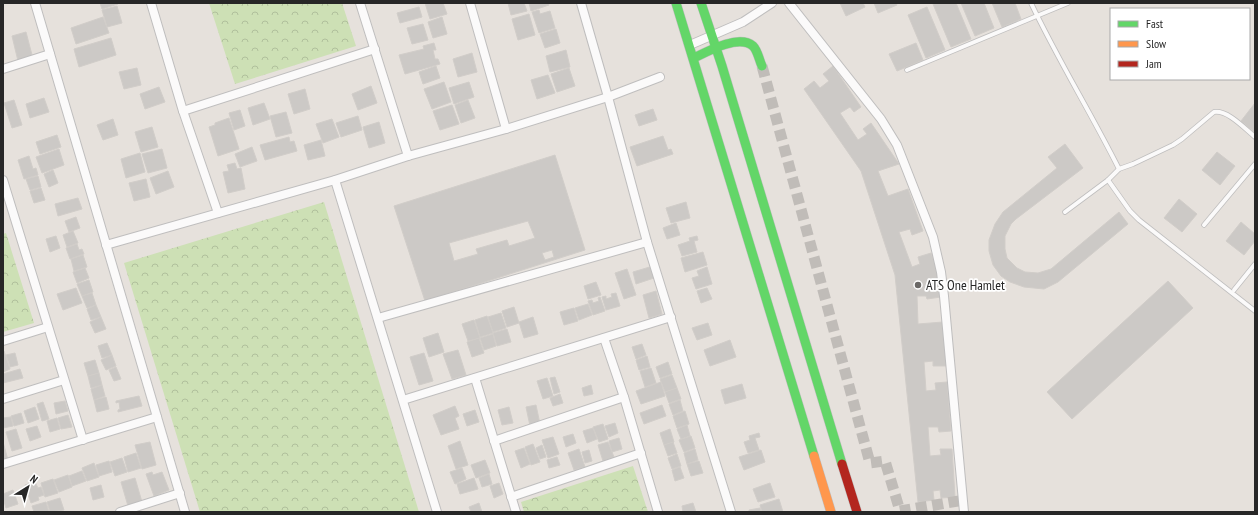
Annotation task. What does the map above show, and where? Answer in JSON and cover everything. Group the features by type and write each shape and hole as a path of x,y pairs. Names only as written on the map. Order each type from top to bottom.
{"street":[{"path":"35,3 185,512"},
{"path":"151,3 183,111 218,213"},
{"path":"360,3 408,156"},
{"path":"470,3 506,129"},
{"path":"581,3 647,242 731,512"},
{"path":"676,3 831,512"},
{"path":"701,3 717,48 857,512"},
{"path":"690,45 743,22 772,3"},
{"path":"789,3 881,119 897,145 933,237 941,272 944,296 964,512"},
{"path":"694,58 717,48 741,41 746,42 755,48 762,66"},
{"path":"183,111 375,50"},
{"path":"3,69 50,54"},
{"path":"106,245 336,180 408,156 506,129 608,97 660,77"},
{"path":"3,180 6,202 48,327 83,440"},
{"path":"336,180 437,512"},
{"path":"378,318 647,242"},
{"path":"403,400 671,317"},
{"path":"3,341 48,327"},
{"path":"604,338 624,398 658,512"},
{"path":"475,378 516,512"},
{"path":"3,399 64,380"},
{"path":"494,441 624,398"},
{"path":"3,464 157,417"},
{"path":"511,497 641,453"},
{"path":"120,512 180,494"}],"lane":[{"path":"1031,3 1068,76 1090,113 1119,169"},
{"path":"907,70 1068,3"},
{"path":"1065,212 1108,180 1119,169 1173,145 1214,112 1223,112 1228,115 1255,137"},
{"path":"1204,225 1255,164"},
{"path":"1108,180 1130,211 1139,220 1255,311"},
{"path":"1234,290 1255,264"}],"green space":[{"path":"209,3 342,3 356,46 235,84"},
{"path":"324,202 419,512 200,512 124,263"},
{"path":"6,233 34,323 3,332 3,234"},
{"path":"633,466 648,512 524,512 521,502"}],"building":[{"path":"100,3 117,3 118,4 102,9"},
{"path":"425,3 443,3 447,14 430,19"},
{"path":"508,3 524,3 527,11 511,15"},
{"path":"529,3 548,3 549,5 531,11"},
{"path":"840,3 863,3 865,7 846,16"},
{"path":"874,3 896,3 897,5 878,13"},
{"path":"956,3 971,39 951,47 933,4"},
{"path":"961,3 984,3 994,28 975,36"},
{"path":"992,3 1015,3 1021,19 1002,27"},
{"path":"117,6 122,23 107,27 102,10"},
{"path":"419,7 422,17 400,23 397,13"},
{"path":"927,7 945,50 926,58 908,15"},
{"path":"539,10 540,14 550,11 555,28 539,33 532,12"},
{"path":"529,14 535,35 518,40 512,19"},
{"path":"103,17 109,33 76,44 71,28"},
{"path":"442,17 447,34 433,38 428,22"},
{"path":"423,24 428,40 412,44 407,28"},
{"path":"556,29 560,43 545,48 540,34"},
{"path":"26,32 32,55 18,61 12,36"},
{"path":"111,38 116,55 79,67 74,49"},
{"path":"434,43 436,50 433,50 435,59 438,59 440,64 405,74 399,55 424,49 423,46"},
{"path":"916,43 923,60 897,71 889,54"},
{"path":"566,50 570,67 550,72 546,56"},
{"path":"472,53 477,72 458,77 453,59"},
{"path":"436,66 440,78 423,84 419,72"},
{"name":"ATS One Hamlet","path":"833,66 861,107 854,112 850,107 840,113 858,140 867,134 863,129 871,123 899,164 878,171 888,196 908,189 923,231 912,235 910,229 899,232 912,267 920,264 918,257 931,253 939,274 941,297 927,299 926,296 917,296 918,324 943,322 946,366 933,366 933,361 924,362 926,391 936,390 935,383 947,382 951,431 939,432 938,427 928,427 930,456 941,455 940,449 952,449 955,497 941,498 940,490 933,491 934,500 918,502 895,275 861,171 804,89 814,81 820,88 829,81 823,74"},
{"path":"137,68 141,85 124,89 119,72"},
{"path":"569,68 575,86 557,92 551,74"},
{"path":"548,75 555,93 537,99 531,80"},
{"path":"444,82 451,102 432,109 424,89"},
{"path":"469,82 474,97 454,104 449,88"},
{"path":"371,86 377,103 358,110 352,94"},
{"path":"159,87 165,102 145,109 140,94"},
{"path":"305,89 310,109 294,114 288,94"},
{"path":"44,98 49,112 30,118 26,104"},
{"path":"14,100 22,125 12,128 4,103"},
{"path":"468,100 475,118 461,123 455,105"},
{"path":"264,103 270,119 253,125 248,108"},
{"path":"1255,103 1255,133 1241,121"},
{"path":"452,105 459,124 440,130 433,111"},
{"path":"653,109 657,120 639,126 635,115"},
{"path":"240,110 245,126 234,130 229,113"},
{"path":"286,112 292,133 276,137 270,116"},
{"path":"358,116 362,130 341,137 336,123"},
{"path":"229,118 239,149 218,156 209,127"},
{"path":"113,119 118,135 103,140 97,125"},
{"path":"332,119 339,137 323,143 316,124"},
{"path":"379,122 385,143 369,148 363,127"},
{"path":"152,127 158,147 141,152 135,132"},
{"path":"57,135 61,147 40,154 36,142"},
{"path":"663,136 668,150 671,149 673,154 637,166 630,147"},
{"path":"289,137 290,142 294,141 297,151 265,160 260,145"},
{"path":"321,140 325,156 308,160 304,145"},
{"path":"1065,144 1083,168 1011,224 1005,236 1007,258 1017,268 1025,272 1038,273 1051,269 1119,212 1128,224 1058,282 1044,289 1024,287 1010,282 1001,276 993,265 989,251 989,240 995,224 1003,212 1057,168 1048,157"},
{"path":"252,147 257,161 240,167 235,154"},
{"path":"59,149 64,165 42,173 36,157"},
{"path":"162,149 167,168 148,173 142,154"},
{"path":"1217,152 1235,166 1220,185 1202,170"},
{"path":"140,153 145,172 126,178 121,159"},
{"path":"555,155 585,250 425,301 394,206","holes":["528,221 535,238 509,246 507,240 476,249 478,254 454,261 449,243","552,250 554,257 545,260 542,253"]},
{"path":"29,156 33,169 36,168 38,175 24,179 18,160"},
{"path":"235,163 237,169 241,168 245,189 228,193 223,172 229,171 227,165"},
{"path":"53,170 58,183 49,187 44,174"},
{"path":"168,171 174,187 156,194 150,178"},
{"path":"38,176 41,187 30,190 26,179"},
{"path":"146,179 150,197 134,201 129,183"},
{"path":"41,188 45,200 34,203 30,191"},
{"path":"78,198 82,209 58,216 55,204"},
{"path":"1179,199 1197,214 1182,232 1164,218"},
{"path":"686,202 690,218 671,223 666,208"},
{"path":"76,217 80,228 69,232 65,221"},
{"path":"1241,222 1255,234 1255,241 1244,255 1226,241"},
{"path":"676,223 680,235 667,239 663,228"},
{"path":"73,231 78,243 67,247 63,235"},
{"path":"56,236 60,248 50,252 46,239"},
{"path":"697,236 698,240 694,241 697,252 682,256 678,245 690,241 689,238"},
{"path":"77,244 79,250 82,249 84,254 70,259 66,248"},
{"path":"703,252 707,265 685,272 681,258"},
{"path":"83,255 87,267 74,271 71,259"},
{"path":"653,266 657,277 636,284 633,272"},
{"path":"707,267 712,284 696,289 692,278 699,276 697,271"},
{"path":"85,268 89,278 77,283 73,272"},
{"path":"627,269 636,295 624,299 615,273"},
{"path":"89,280 93,292 82,296 77,284"},
{"path":"1168,281 1193,308 1072,419 1047,392"},
{"path":"596,282 601,295 588,299 584,286"},
{"path":"76,288 82,303 63,310 57,294"},
{"path":"707,288 712,299 701,303 697,291"},
{"path":"656,291 662,314 649,318 643,295"},
{"path":"92,293 96,305 87,308 82,296"},
{"path":"616,293 620,306 606,310 602,297 606,296 606,299 612,297 611,294"},
{"path":"600,297 605,311 593,315 588,301 592,300 593,303 599,301 598,298"},
{"path":"588,304 592,315 579,320 575,308"},
{"path":"96,305 101,317 91,320 87,309"},
{"path":"514,307 519,323 507,327 502,311"},
{"path":"574,308 578,321 564,325 560,312"},
{"path":"501,313 506,328 493,332 488,317"},
{"path":"487,316 493,333 480,337 475,320"},
{"path":"101,317 106,329 95,333 90,322"},
{"path":"533,317 538,334 524,338 519,322"},
{"path":"474,320 480,338 468,341 462,324"},
{"path":"708,323 712,335 697,340 692,328"},
{"path":"507,329 511,342 497,346 493,333"},
{"path":"438,333 444,352 429,357 423,338"},
{"path":"493,334 496,346 484,350 480,338"},
{"path":"479,338 484,353 472,357 467,342"},
{"path":"730,340 736,357 710,366 704,350"},
{"path":"107,343 112,355 102,358 98,346"},
{"path":"642,344 646,355 636,359 632,347"},
{"path":"458,350 466,375 452,379 443,354"},
{"path":"4,351 10,369 3,372 3,352"},
{"path":"15,353 18,365 10,367 6,355"},
{"path":"424,353 433,381 419,385 410,357"},
{"path":"112,355 116,366 106,370 101,360"},
{"path":"647,356 650,367 639,370 636,360"},
{"path":"95,360 99,373 88,376 84,363"},
{"path":"668,362 672,374 660,378 656,367"},
{"path":"116,367 121,379 114,381 109,370"},
{"path":"651,368 656,383 645,387 640,371"},
{"path":"20,369 23,378 3,383 3,374"},
{"path":"99,373 102,385 91,388 88,376"},
{"path":"672,375 677,388 665,392 660,379"},
{"path":"555,377 560,392 554,394 550,378"},
{"path":"547,378 553,396 543,399 537,381"},
{"path":"661,382 665,396 641,404 636,391"},
{"path":"742,384 746,398 725,404 721,390"},
{"path":"102,385 105,396 94,400 91,389"},
{"path":"591,385 593,394 584,396 582,388"},
{"path":"677,388 681,399 669,403 665,392"},
{"path":"560,394 563,403 553,406 550,398"},
{"path":"139,396 142,406 118,412 120,409 119,402 116,403 116,401"},
{"path":"106,397 109,409 97,412 94,400"},
{"path":"680,400 683,411 673,415 669,404"},
{"path":"65,401 68,411 56,414 54,403"},
{"path":"43,402 49,419 42,421 37,404"},
{"path":"536,405 540,424 530,426 526,407"},
{"path":"662,405 666,416 644,424 640,413"},
{"path":"455,406 459,416 455,418 459,429 441,435 433,415"},
{"path":"35,407 39,419 28,423 24,411"},
{"path":"509,407 513,423 502,425 498,410"},
{"path":"475,410 479,422 467,426 463,414"},
{"path":"685,411 689,424 677,428 673,416"},
{"path":"21,413 24,423 14,426 11,416"},
{"path":"68,415 72,427 61,429 58,418"},
{"path":"11,417 13,426 3,428 3,418"},
{"path":"57,418 60,429 50,432 47,421"},
{"path":"615,423 618,433 609,437 605,426"},
{"path":"603,424 608,439 599,442 593,427"},
{"path":"687,425 690,436 681,439 677,429"},
{"path":"37,426 41,437 30,441 26,429"},
{"path":"593,428 597,439 587,443 583,431"},
{"path":"16,429 22,448 12,451 6,432"},
{"path":"670,429 674,442 664,445 660,433"},
{"path":"759,433 760,437 755,438 759,450 748,453 744,442 750,440 749,436"},
{"path":"573,434 576,443 566,447 563,437"},
{"path":"691,436 695,448 684,452 679,440"},
{"path":"553,437 559,454 548,458 542,440"},
{"path":"619,438 622,449 612,452 609,441"},
{"path":"460,441 468,465 456,469 448,446"},
{"path":"3,442 8,460 3,462"},
{"path":"150,442 156,465 142,469 135,445"},
{"path":"608,442 614,457 603,461 598,445"},
{"path":"673,442 677,453 668,456 664,445"},
{"path":"533,444 540,462 531,465 525,447"},
{"path":"542,445 546,457 540,459 536,448"},
{"path":"524,448 530,464 521,468 515,451"},
{"path":"579,449 585,467 574,470 568,453"},
{"path":"695,449 698,460 687,464 684,453"},
{"path":"589,450 592,461 585,463 582,452"},
{"path":"761,450 765,462 744,470 739,457"},
{"path":"136,453 141,468 128,472 124,457"},
{"path":"677,454 681,466 672,469 668,458"},
{"path":"557,457 560,465 549,468 547,460"},
{"path":"122,458 127,472 115,476 110,462"},
{"path":"485,460 490,473 476,478 471,465"},
{"path":"109,461 112,472 99,476 96,465"},
{"path":"699,461 703,473 691,476 687,464"},
{"path":"94,463 99,477 87,481 82,468"},
{"path":"680,467 684,478 675,481 672,470"},
{"path":"462,468 466,479 455,484 450,472"},
{"path":"82,471 86,481 72,486 69,476"},
{"path":"152,472 153,475 162,472 169,490 154,496 146,474"},
{"path":"489,474 492,484 482,487 479,478"},
{"path":"68,475 72,487 59,492 54,480"},
{"path":"135,478 142,502 128,506 121,482"},
{"path":"474,478 478,489 460,494 457,484"},
{"path":"53,479 58,493 45,497 41,483"},
{"path":"35,482 38,488 41,487 44,495 38,497 39,500 31,503 25,485"},
{"path":"499,483 503,494 494,498 490,486"},
{"path":"770,483 775,497 758,502 753,489"},
{"path":"101,485 104,497 93,500 90,488"},
{"path":"13,490 18,504 6,508 3,494"},
{"path":"60,498 64,510 50,512 47,502"},
{"path":"779,499 783,512 762,512 760,505"},
{"path":"46,502 49,512 34,512 32,506"},
{"path":"479,503 482,512 471,512 469,507"},
{"path":"693,503 696,512 683,512 682,506"},
{"path":"760,508 761,512 749,512 749,510"}],"tunnel":[{"path":"762,66 870,463 885,461 900,511 964,500"}],"traffic: fast":[{"path":"676,3 814,456"},
{"path":"701,3 722,66 842,464"},
{"path":"694,58 707,51 724,45 740,42 747,43 755,48 762,66"}],"traffic: slow":[{"path":"814,456 831,512"}],"traffic: jam":[{"path":"842,464 857,512"}],"place":[{"name":"ATS One Hamlet","path":"918,285"}]}
